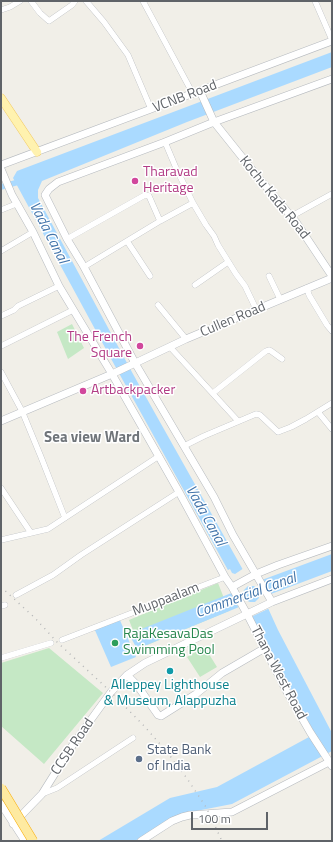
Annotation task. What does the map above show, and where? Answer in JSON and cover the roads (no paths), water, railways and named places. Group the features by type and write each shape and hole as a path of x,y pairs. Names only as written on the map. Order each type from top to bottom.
{"highway":[{"path":"1,788 33,841"}],"main road":[{"name":"VCNB Road","path":"1,165 198,93 332,41"},
{"path":"332,79 213,121 165,142 58,182 49,189 45,195 134,363 214,497 254,576 260,582 269,601 332,579"},
{"name":"Kochu Kada Road","path":"198,93 213,121 258,177 292,216 332,277"},
{"path":"1,98 37,152"},
{"name":"Thana West Road","path":"2,172 16,204 33,232 59,286 113,373 225,577 234,588 287,692 329,761"},
{"name":"Cullen Road","path":"113,373 170,346 332,277"},
{"path":"1,421 113,373"},
{"path":"234,588 254,576 278,565 332,546"},
{"name":"CCSB Road","path":"13,824 42,794 74,743 111,692 127,675 145,663 269,601"},
{"path":"127,675 158,715 162,716 196,694 222,673 265,648"},
{"path":"141,841 172,821 182,817 232,812 329,761"},
{"path":"1,804 25,841"}],"street":[{"path":"1,10 20,1"},
{"path":"31,1 40,13 49,21 72,5 75,1"},
{"path":"86,1 104,22 128,55 151,110"},
{"path":"143,1 198,93"},
{"path":"315,1 332,41"},
{"path":"165,142 193,203 214,236 228,262 245,286 256,309"},
{"path":"292,216 332,194"},
{"path":"67,239 145,196 149,196 160,221"},
{"path":"84,267 193,203"},
{"path":"1,210 16,204"},
{"path":"1,251 33,232"},
{"path":"127,241 150,276"},
{"path":"195,285 228,262"},
{"path":"269,276 280,299"},
{"path":"1,316 59,286"},
{"path":"307,288 309,295 332,331"},
{"path":"158,305 186,339"},
{"path":"1,346 73,310"},
{"path":"170,346 238,421"},
{"path":"213,393 266,351 269,350 282,359"},
{"path":"1,372 22,411 65,518"},
{"path":"184,446 256,414 258,414 278,432 296,424 332,403"},
{"path":"318,412 332,429"},
{"path":"1,540 48,529 159,456"},
{"path":"1,488 31,533"},
{"path":"16,595 53,575 91,548 179,492"},
{"name":"Muppaalam","path":"62,640 225,577"},
{"path":"1,658 51,643"},
{"path":"42,794 56,788 133,738"}],"water":[{"path":"332,52 332,67 187,122 42,181 38,190 38,198 133,374 251,584 332,554 332,571 263,597 278,630 332,733 332,751 232,804 181,814 135,841 98,841 170,798 217,787 309,737 314,732 244,605 137,649 129,634 239,590 13,178 17,171"},
{"name":"RajaKesavaDas Swimming Pool","path":"119,618 136,657 111,667 94,628"}],"waterway":[{"path":"1,187 22,181"}],"railway":[{"path":"1,587 111,692 167,752 206,807 222,841"}],"place":[{"name":"Tharavad Heritage","path":"135,181"},
{"name":"The French Square","path":"140,346"},
{"name":"Artbackpacker","path":"83,391"},
{"name":"RajaKesavaDas Swimming Pool","path":"115,643"},
{"name":"Alleppey Lighthouse & Museum, Alappuzha","path":"170,671"},
{"name":"State Bank of India","path":"139,759"}],"district":[{"name":"Sea view Ward","path":"92,438"}],"water label":[{"name":"Vada Canal","path":"48,233"},
{"name":"Vada Canal","path":"205,516"},
{"name":"Commercial Canal","path":"246,596"}]}
